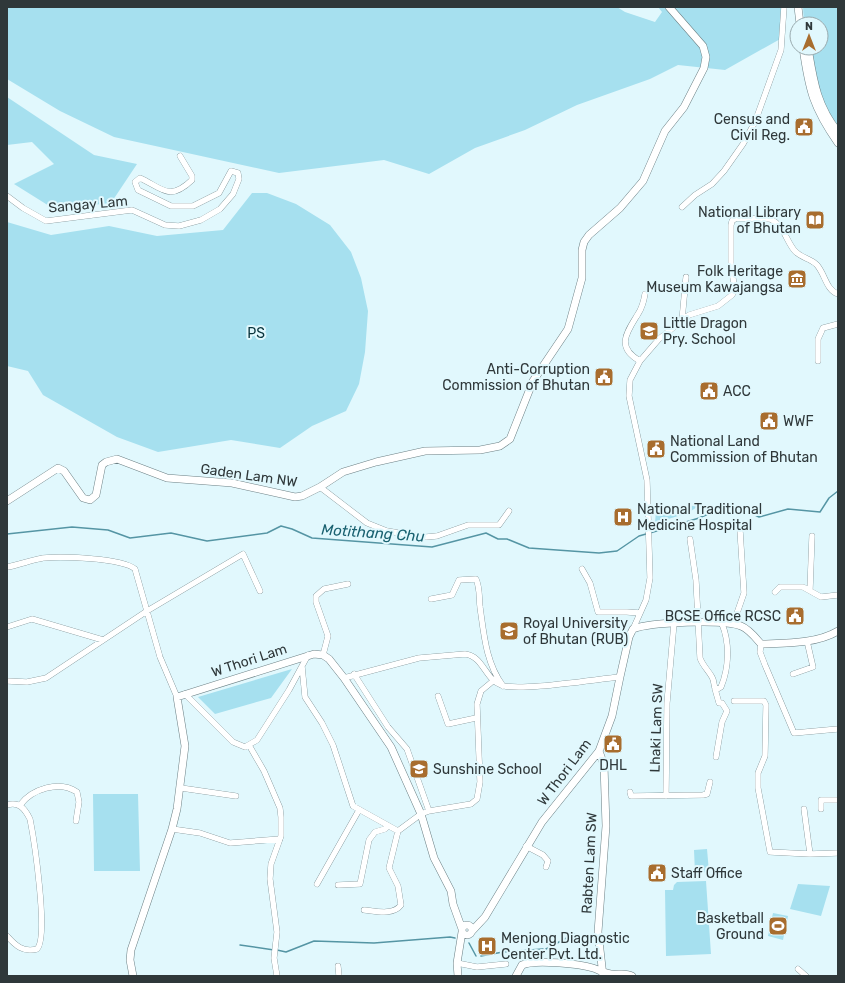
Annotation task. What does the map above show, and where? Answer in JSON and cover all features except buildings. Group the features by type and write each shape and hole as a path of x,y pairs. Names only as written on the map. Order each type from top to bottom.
{"main road":[{"name":"Gaden Lam NW","path":"7,501 58,468 64,471 83,498 90,500 96,495 102,465 111,460 117,460 168,478 232,483 287,496 302,496 320,487 343,472 376,462 419,452 480,450 500,446 510,439 533,381 568,329 582,278 582,250 584,242 589,235 620,208 643,180 660,139 669,124 684,107 704,68 706,57 703,46 669,7"},
{"path":"804,56 813,100 822,119 838,142"},
{"path":"809,56 817,97 828,120 838,132"},
{"path":"633,629 640,626 674,622 736,624 748,630 761,644 807,641 831,635 838,631"},
{"name":"W Thori Lam","path":"466,930 485,917 526,846 561,796 581,775 599,751 612,716 620,676 633,629"},
{"name":"W Thori Lam","path":"177,697 308,655 323,655"},
{"path":"323,655 330,660 344,678 391,747 421,814 434,858 451,891 456,914 466,930 457,963 458,976"},
{"path":"133,976 130,966 131,950 172,829 181,788 184,735 177,697"},
{"name":"Rabten Lam SW","path":"599,751 604,765 606,826 598,932 603,974"},
{"path":"516,976 522,965 540,961 593,968 603,974 628,974 632,976"}],"street":[{"path":"682,207 695,195 712,184 724,171 743,144 752,127 781,50 784,7"},
{"name":"Sangay Lam","path":"7,196 23,208 46,221 132,210 165,226 184,225 201,220 220,209 233,194 240,179 238,173 231,172 219,193 193,206 185,207 171,206 138,190 135,182 140,178 152,186 170,192 180,190 192,180 192,176 180,156"},
{"path":"633,629 650,586 647,480 629,390 632,374 640,361 659,339 682,320 689,315 718,306 729,299 734,292 731,225 732,221 736,218 770,219 775,221 780,226 794,251 817,265 832,291 838,294"},
{"path":"682,320 686,277"},
{"path":"640,361 631,356 626,346 626,334 639,313 646,294"},
{"path":"818,361 818,339 823,328 838,324"},
{"path":"320,487 376,527 415,536 438,536 475,524 499,525 509,511"},
{"path":"736,624 736,616 744,593 740,530"},
{"path":"810,590 812,536"},
{"path":"690,539 695,571 700,658 704,669 712,677 719,703 722,703 727,711 722,722 716,757"},
{"path":"7,680 27,682 46,678 147,611 243,554 260,591"},
{"path":"7,567 45,558 82,558 128,564 135,569 160,657 177,697"},
{"path":"582,569 590,582 598,612 640,613"},
{"path":"431,599 452,595 458,580 476,579 484,635 490,662 495,675 504,686"},
{"path":"323,655 328,636 317,606 316,596 324,590 348,584"},
{"path":"775,592 780,586 786,585 803,587 810,590 814,595 821,597 838,596"},
{"path":"7,627 32,619 103,640"},
{"name":"Lhaki Lam SW","path":"666,796 667,703 674,622"},
{"path":"715,689 721,687 726,670 727,641 722,624"},
{"path":"793,674 813,667 807,641"},
{"path":"761,644 760,652 794,732 838,729"},
{"path":"344,678 354,674 419,658 465,654 476,658 493,681 504,686 546,685 620,676"},
{"path":"185,694 233,742 245,747 258,740 308,655"},
{"path":"302,666 305,698 322,723 332,746 353,806 398,831"},
{"path":"354,674 388,727 407,749 429,811"},
{"path":"364,910 390,911 401,905 398,886 390,868 398,831 421,814 429,811 471,804 477,799 480,782 476,718 481,691 493,681"},
{"path":"438,696 448,724 476,718"},
{"path":"734,701 764,701 766,705 765,756 758,773 758,788 770,852 810,854 838,852"},
{"path":"249,745 264,771 280,808 282,817 280,840 272,864 270,879 277,932 274,958 276,976"},
{"path":"630,792 631,796 703,795 707,794 710,782"},
{"path":"20,805 30,794 40,790 62,786 70,788 77,792 79,802 76,821"},
{"path":"181,788 236,796"},
{"path":"821,809 821,800 838,800"},
{"path":"7,805 20,805 30,819 39,885 41,941 37,949 27,950 19,948 7,936"},
{"path":"804,809 810,854"},
{"path":"317,884 359,810"},
{"path":"338,885 360,884 369,840 375,832 385,829 388,826"},
{"path":"172,829 200,832 230,843 280,840"},
{"path":"526,846 546,857 548,861 546,867"},
{"path":"457,963 477,967 506,964"},
{"path":"338,966 339,976"},
{"path":"798,969 806,976"}],"green space":[{"path":"7,7 617,7 625,12 655,22 662,12 658,7 785,7 782,38 725,70 678,65 650,79 577,105 525,130 475,148 429,174 384,160 279,173 114,137 60,111 7,79"},
{"path":"803,7 838,7 838,133 815,91 809,56 829,56 829,16 804,16"},
{"path":"7,97 94,155 137,164 111,203 54,209 14,184 54,164 32,142 7,145"},
{"name":"PS","path":"252,193 267,193 296,204 330,225 351,252 361,278 368,311 365,352 359,384 346,411 312,426 280,448 231,440 158,452 117,437 43,395 28,371 7,366 7,222 51,235 109,226 157,236 223,230"},
{"path":"700,505 688,513 655,523 656,510"},
{"path":"292,669 271,698 215,714 198,697"},
{"path":"93,794 138,794 140,871 94,871"},
{"name":"Basketball Ground","path":"707,849 709,872 695,873 694,850"},
{"path":"706,881 711,954 666,956 665,890 673,890 674,885 677,882"},
{"path":"798,884 830,886 821,916 790,909"},
{"name":"Basketball Ground","path":"773,913 788,916 783,940 768,936"}],"waterway":[{"name":"Motithang Chu","path":"650,533 699,518 725,507 743,509 759,517 788,509 820,512 829,498 838,491"},
{"name":"Motithang Chu","path":"7,534 72,527 108,530 130,538 171,533 207,541 267,533 281,526 312,538 432,547 486,533 498,539 507,539 529,548 599,553 617,551 639,536 646,534"},
{"path":"546,949 574,934"},
{"path":"277,950 286,952 314,941 374,943 450,937 455,938"},
{"path":"469,943 476,956"},
{"path":"240,945 274,950"},
{"path":"481,956 503,952 543,949"}],"place":[{"name":"Census and Civil Reg.","path":"804,127"},
{"name":"National Library of Bhutan","path":"815,220"},
{"name":"Folk Heritage Museum Kawajangsa","path":"797,279"},
{"name":"Little Dragon Pry. School","path":"649,331"},
{"name":"Anti-Corruption Commission of Bhutan","path":"604,377"},
{"name":"ACC","path":"709,391"},
{"name":"WWF","path":"769,421"},
{"name":"National Land Commission of Bhutan","path":"656,449"},
{"name":"National Traditional Medicine Hospital","path":"623,517"},
{"name":"BCSE Office RCSC","path":"795,616"},
{"name":"Royal University of Bhutan (RUB)","path":"509,631"},
{"name":"DHL","path":"613,744"},
{"name":"Sunshine School","path":"419,769"},
{"name":"Staff Office","path":"657,873"},
{"name":"Basketball Ground","path":"778,926"},
{"name":"Menjong Diagnostic Center Pvt. Ltd.","path":"487,946"}]}
